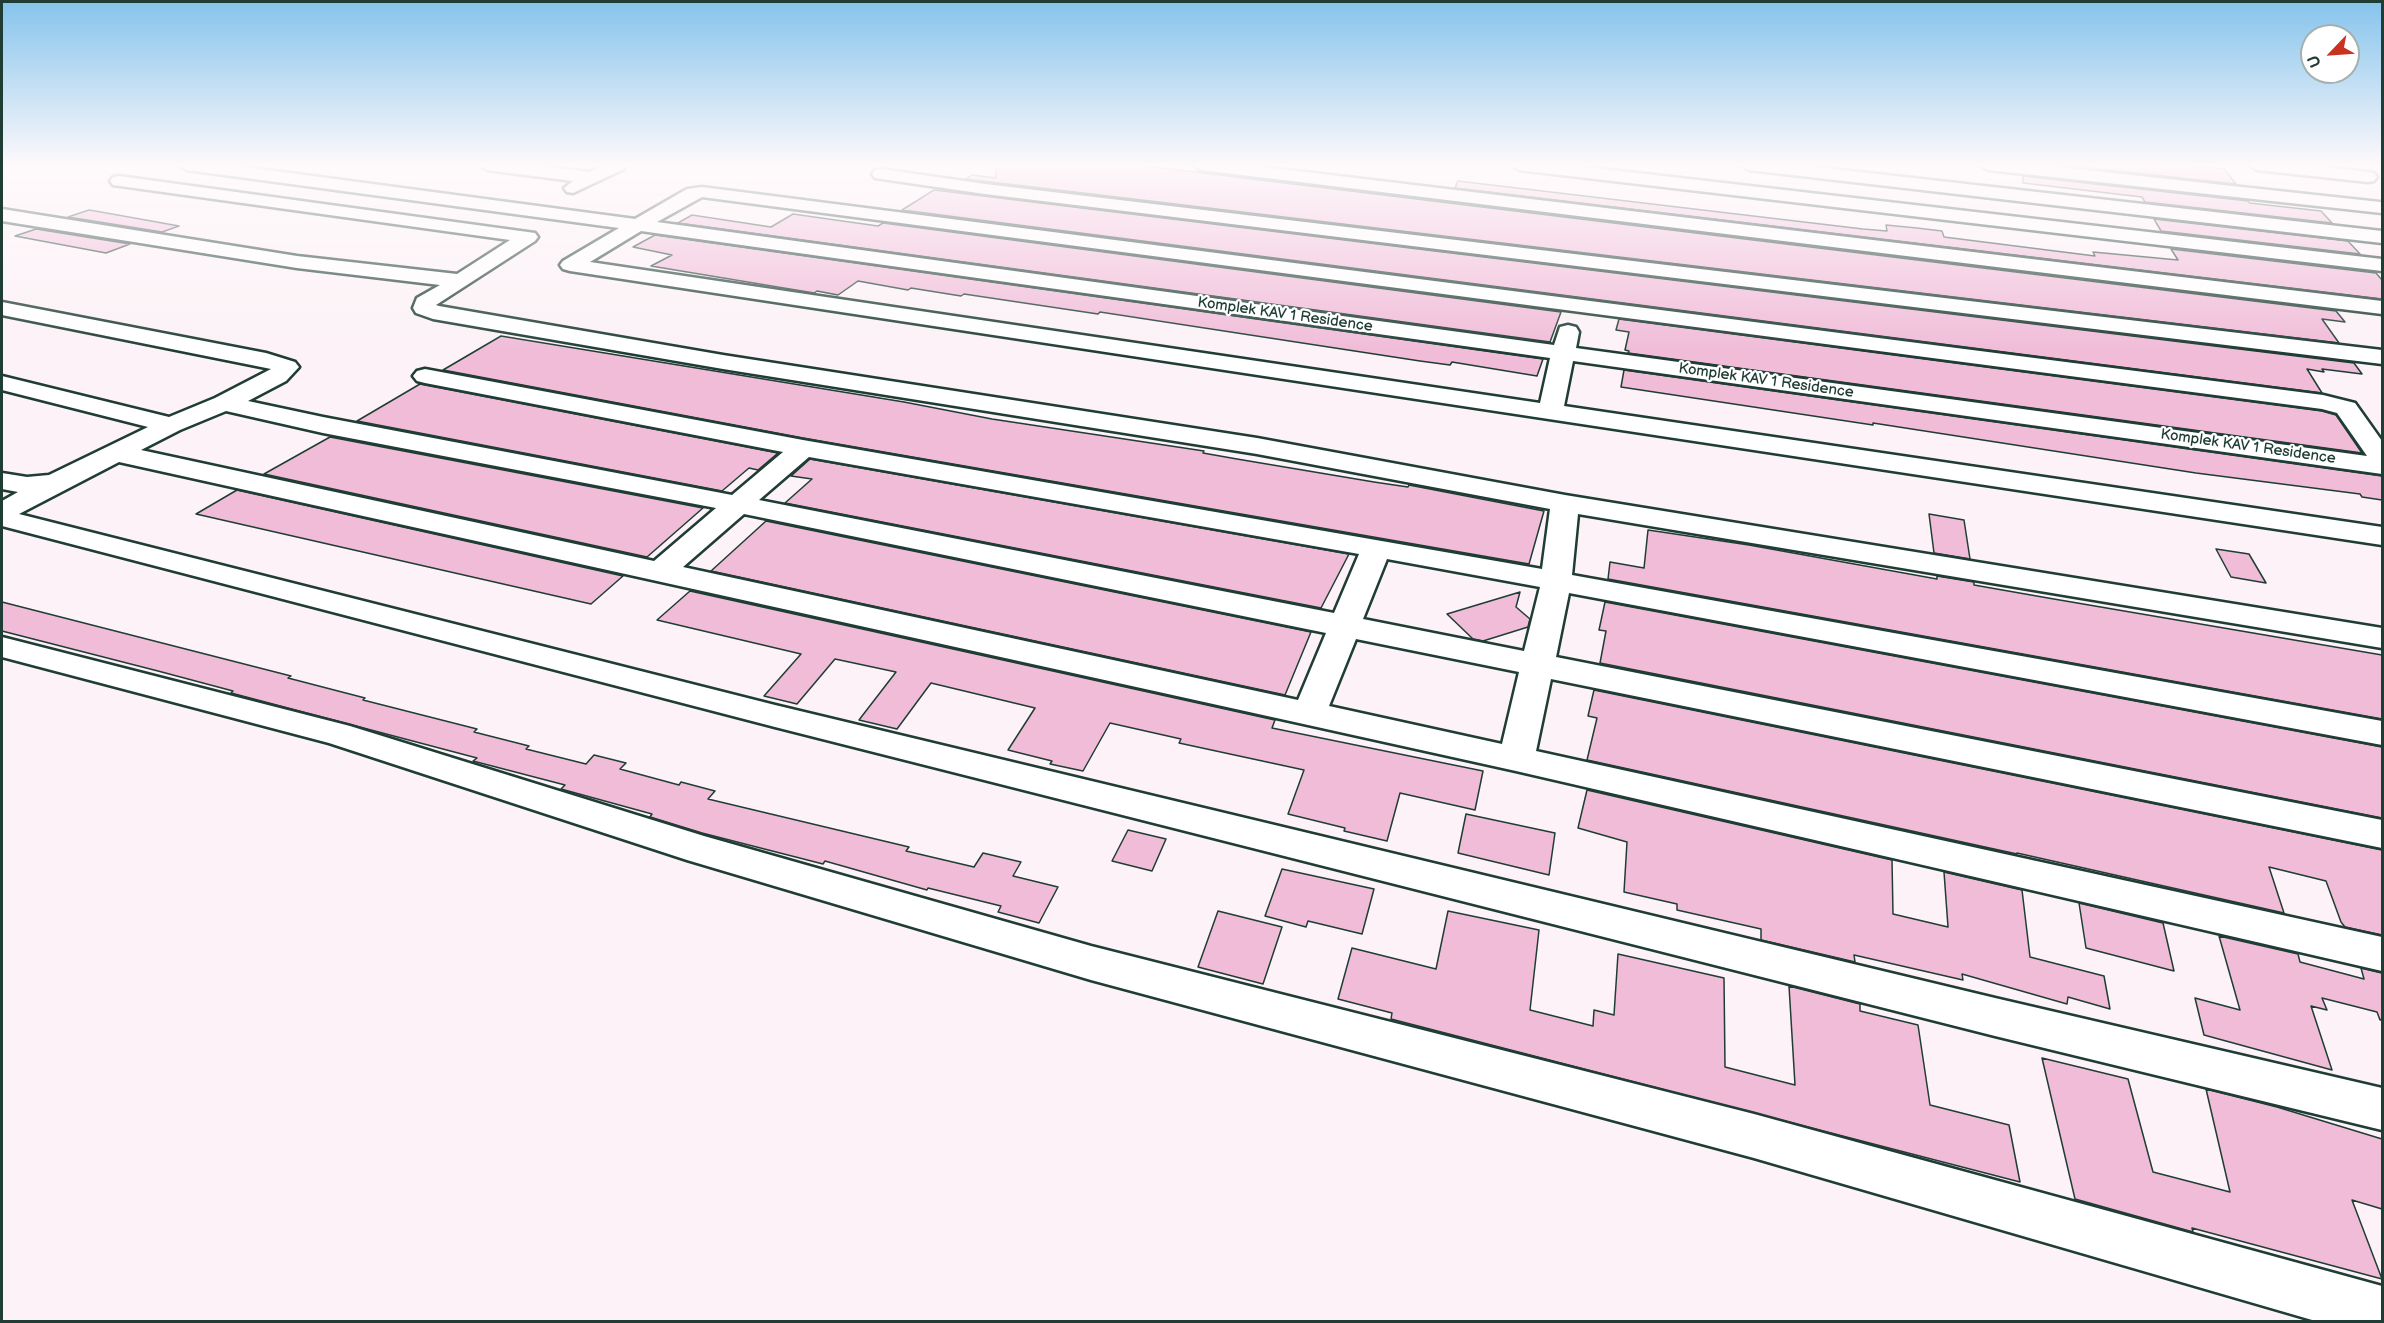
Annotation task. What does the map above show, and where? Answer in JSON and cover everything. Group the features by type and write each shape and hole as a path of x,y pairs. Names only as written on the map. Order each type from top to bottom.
{"street":[{"path":"76,227 297,262 461,281"},
{"path":"453,227 528,237 425,303 424,308 433,312 723,362 1257,446 1565,503 2382,638"},
{"path":"636,227 570,265 2382,536"},
{"name":"Komplek KAV 1 Residence","path":"642,227 2382,466"},
{"path":"968,227 2333,404 2346,408 2382,459"},
{"path":"1292,227 1864,297 2382,357"},
{"path":"1711,227 2382,308"},
{"path":"2052,227 2382,265"},
{"path":"2292,227 2382,237"},
{"path":"1550,412 1575,306"},
{"path":"2,309 287,366 278,376 224,403 171,425 54,483 7,509 3,512 3,518 776,716 1983,1014 2382,1109"},
{"path":"425,376 803,448 1376,548 1556,583 2382,733"},
{"path":"2,382 171,425"},
{"path":"224,403 323,425 737,504 2382,834"},
{"path":"658,573 803,448"},
{"path":"116,453 1516,759 2382,954"},
{"path":"2,481 27,485 54,483"},
{"path":"1516,759 1556,583 1565,503"},
{"path":"1309,714 1376,548"},
{"path":"2,647 338,734 701,850 1091,963 1754,1136 2382,1313"}],"building":[{"path":"129,227 177,227 162,232"},
{"path":"705,227 911,227 1561,312 1550,342"},
{"path":"1032,227 1236,227 2354,363 2362,374 2307,369 2322,393"},
{"path":"1366,227 1645,227 2336,311 2345,322 2322,319 2339,343"},
{"path":"1779,227 1844,227 1887,231 1886,227 1904,227 1942,231 1944,237 2095,256 2093,252 2178,260 2171,249 2376,273 2382,280 2382,299"},
{"path":"2159,227 2222,227 2348,241 2360,254 2161,231"},
{"path":"36,229 130,244 106,253 15,236"},
{"path":"655,235 1543,359 1537,376 1452,362 1450,365 1420,361 1100,312 1098,314 964,294 961,296 911,288 908,290 858,281 838,295 817,291 814,293 651,266 672,255 633,247"},
{"path":"1619,319 2322,411 2336,415 2362,453 1628,353 1629,351 1625,350 1629,332 1616,330"},
{"path":"501,336 904,402 992,419 1204,451 1203,453 1374,482 1408,487 1409,485 1544,511 1529,564 803,438 443,370"},
{"path":"1624,370 2382,476 2382,500 2362,497 2360,494 2196,473 1621,387"},
{"path":"420,384 778,453 758,470 749,468 722,491 357,421"},
{"path":"330,437 703,508 647,557 264,474"},
{"path":"810,459 1349,554 1321,608 785,503 812,479 791,476"},
{"path":"237,490 623,576 591,604 196,514"},
{"path":"1929,514 1964,520 1970,559 1934,553"},
{"path":"766,521 1311,632 1285,695 711,571"},
{"path":"1648,530 1749,545 1937,579 1937,576 1974,582 1974,585 2382,655 2382,719 1608,579 1610,562 1644,568"},
{"path":"2216,549 2249,554 2266,583 2231,577"},
{"path":"690,591 1275,720 1272,728 1483,771 1475,810 1400,793 1387,841 1344,831 1345,828 1288,814 1304,770 1179,743 1181,739 1110,723 1083,771 1050,764 1052,761 1008,750 1035,708 931,683 897,729 859,720 896,672 835,659 797,704 764,696 801,654 657,620"},
{"path":"1520,592 1516,607 1530,619 1528,627 1483,641 1473,639 1447,614"},
{"path":"2,602 291,676 288,678 477,729 474,732 529,746 526,749 586,764 594,755 626,763 620,769 679,785 681,782 715,791 708,799 909,847 906,851 974,867 983,853 1021,862 1013,876 1058,887 1039,923 998,912 1001,906 928,888 927,890 825,861 823,864 702,833 650,817 652,814 561,789 565,785 473,761 477,758 2,631"},
{"path":"1605,602 2382,747 2382,818 1600,663 1606,631 1599,630"},
{"path":"1594,690 2382,850 2382,935 2345,927 2326,881 2269,867 2284,913 1587,760 1597,718 1588,716"},
{"path":"1587,790 1892,860 1893,914 1948,927 1944,872 2022,890 2030,957 2104,976 2110,1009 2068,997 2067,1004 1962,974 1963,980 1854,955 1855,962 1761,940 1761,929 1677,910 1677,904 1624,892 1627,842 1578,828"},
{"path":"1466,814 1555,833 1549,875 1458,853"},
{"path":"1128,830 1166,839 1152,871 1112,861"},
{"path":"1282,869 1374,889 1362,934 1308,921 1306,927 1265,916"},
{"path":"2079,903 2163,923 2174,971 2086,948"},
{"path":"1218,911 1282,927 1263,984 1198,967"},
{"path":"1448,911 1539,930 1530,1010 1593,1026 1594,1010 1614,1015 1618,954 1724,978 1725,1067 1795,1085 1789,986 1860,1004 1860,1011 1918,1025 1930,1105 2009,1125 2020,1182 1391,1019 1392,1013 1338,999 1352,948 1436,969"},
{"path":"2219,936 2298,954 2300,962 2364,979 2361,968 2382,973 2382,1019 2380,1020 2377,1012 2322,998 2327,1010 2311,1006 2332,1070 2204,1035 2195,998 2240,1010"},
{"path":"2042,1058 2128,1079 2153,1172 2230,1192 2206,1089 2277,1107 2382,1139 2382,1209 2352,1200 2382,1279 2192,1228 2193,1232 2075,1199"}]}
